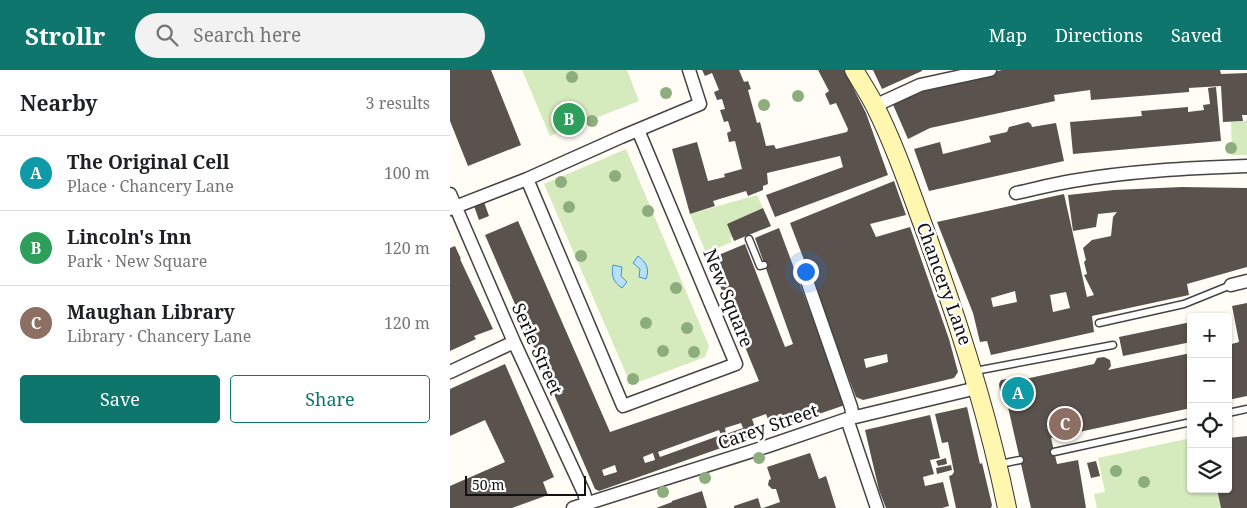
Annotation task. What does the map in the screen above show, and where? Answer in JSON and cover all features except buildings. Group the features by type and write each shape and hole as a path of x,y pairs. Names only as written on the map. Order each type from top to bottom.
{"main road":[{"name":"Chancery Lane","path":"854,70 875,105 890,138 942,278 974,371 1007,508"}],"street":[{"path":"453,208 526,179 700,104 689,70"},
{"path":"883,102 920,85 990,70"},
{"name":"New Square","path":"526,179 624,406 736,364 638,130"},
{"path":"1016,193 1072,181 1128,174 1247,166"},
{"name":"Serle Street","path":"450,194 453,208 584,493 587,504"},
{"path":"805,275 851,407 850,418 878,508"},
{"path":"1231,285 1247,281"},
{"path":"450,372 514,342"},
{"name":"Carey Street","path":"573,508 850,418 977,388"}],"lane":[{"path":"749,239 760,266 764,265"},
{"path":"1100,323 1184,304 1231,285"},
{"path":"974,371 1114,345"},
{"path":"1232,412 1247,409"},
{"path":"1054,452 1187,423"},
{"path":"998,465 1020,460"}],"green space":[{"path":"522,70 627,70 639,101 550,136"},
{"path":"1247,121 1247,155 1232,155 1231,122"},
{"path":"626,149 709,346 705,357 631,385 544,184"},
{"path":"757,195 763,208 727,224 733,237 730,238 732,242 706,253 690,214"},
{"path":"1187,439 1187,493 1218,493 1221,508 1097,508 1094,494 1105,492 1098,458"}],"water":[{"path":"638,256 647,266 646,279 639,277 640,269 633,263"},
{"path":"613,265 622,267 621,276 627,282 622,288 613,278"}],"place":[{"name":"Lincoln's Inn","path":"569,119"},
{"name":"The Original Cell","path":"1018,393"},
{"name":"Maughan Library","path":"1065,424"}]}
